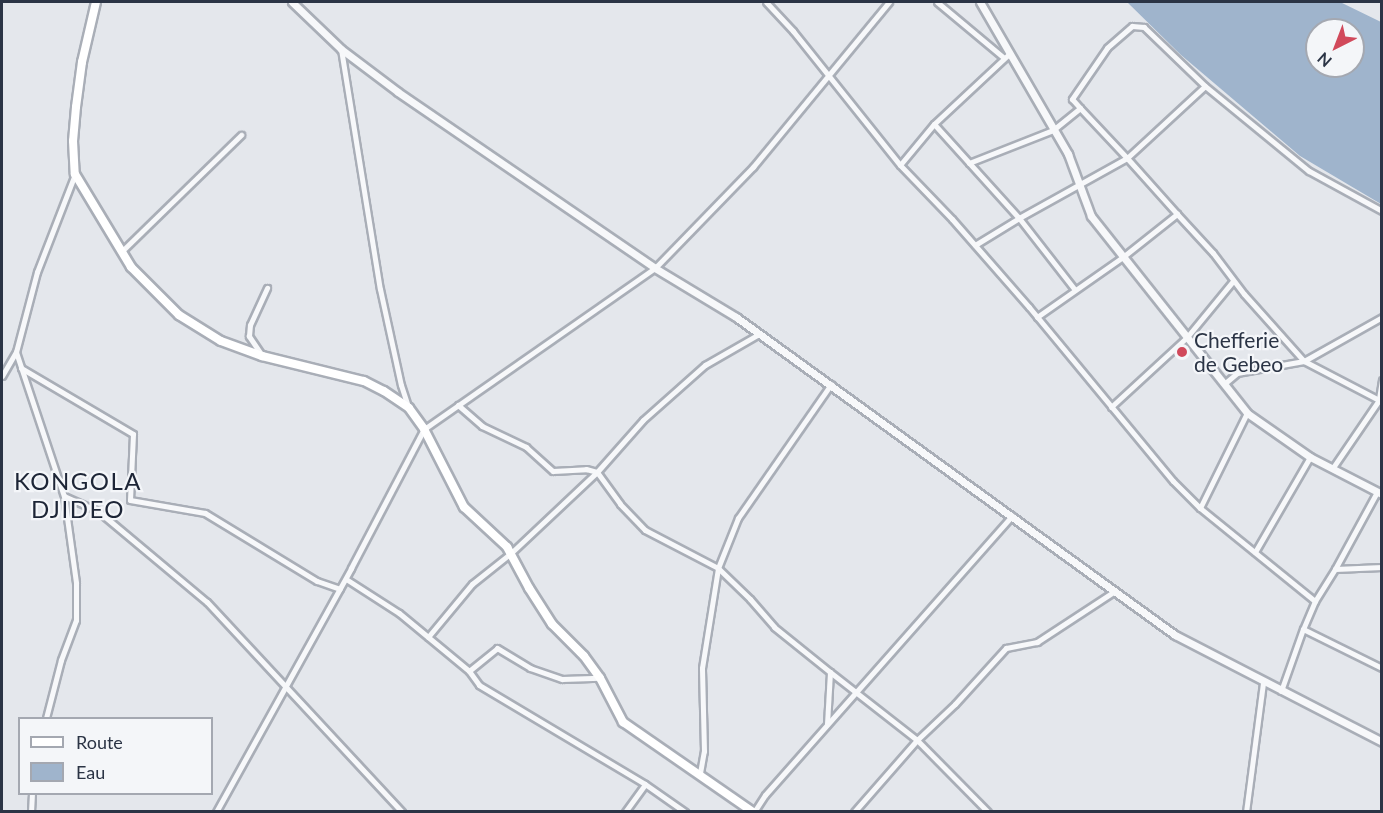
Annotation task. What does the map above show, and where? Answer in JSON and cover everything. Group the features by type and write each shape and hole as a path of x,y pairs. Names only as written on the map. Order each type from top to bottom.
{"main road":[{"path":"96,2 82,62 76,107 73,141 75,174 121,252 144,281 192,324 236,349 364,381 409,408 423,429 464,507 498,536 552,624 585,656 600,678 619,716 629,728 700,773 754,812"}],"street":[{"path":"292,2 341,49 407,99 655,268 759,334 831,384 1175,634 1263,682 1382,742"},
{"path":"765,2 793,31 900,165 975,245 1173,481 1200,507 1315,601"},
{"path":"216,812 346,579 423,429 655,268 753,167 889,2"},
{"path":"937,2 1006,55"},
{"path":"980,2 1006,55 1070,159 1078,186 1091,216 1247,413 1310,457 1379,493 1315,601 1281,691"},
{"path":"1380,400 1304,361 1233,280 1214,252 1072,99 1107,48 1137,25 1144,27 1205,86 1309,171 1382,211"},
{"path":"341,49 380,289 400,385 409,408"},
{"path":"900,165 934,124 1006,55"},
{"path":"975,245 1127,158 1205,86"},
{"path":"969,163 1053,130 1080,108"},
{"path":"934,124 1019,218 1075,290"},
{"path":"121,252 241,135"},
{"path":"2,376 16,352 37,273 75,174"},
{"path":"1037,317 1124,256 1177,214"},
{"path":"1112,407 1187,337 1233,280"},
{"path":"261,356 249,336 254,312 267,288"},
{"path":"1224,384 1237,373 1304,361 1382,316"},
{"path":"428,637 465,592 511,554 597,472 643,420 705,365 759,334"},
{"path":"16,352 64,496 76,583 76,620 46,717"},
{"path":"21,368 133,434 130,500 205,513 316,581 340,589"},
{"path":"1332,469 1380,400 1382,380"},
{"path":"700,773 704,751 702,668 718,568 738,518 831,384"},
{"path":"458,405 482,426 526,447 553,471 585,469 597,472 621,504 645,530 718,568 750,599 774,627 917,740 988,812"},
{"path":"1200,507 1247,413"},
{"path":"1255,552 1310,457"},
{"path":"64,496 98,511 207,602 402,812"},
{"path":"754,812 828,724 1012,516"},
{"path":"1335,569 1382,567"},
{"path":"346,579 399,613 469,671 479,685 645,784 685,812"},
{"path":"854,812 917,740 955,704 1006,648 1037,642 1115,591"},
{"path":"1303,629 1381,666"},
{"path":"469,671 497,648 530,668 562,679 600,678"},
{"path":"828,724 830,672"},
{"path":"1246,812 1263,682"},
{"path":"625,812 645,784"},
{"path":"31,812 32,795"}],"water":[{"path":"1127,2 1340,2 1381,22 1381,204 1300,156 1181,55"}],"place":[{"name":"Chefferie de Gebeo","path":"1182,352"}],"district":[{"name":"KONGOLA DJIDEO","path":"78,495"}]}
